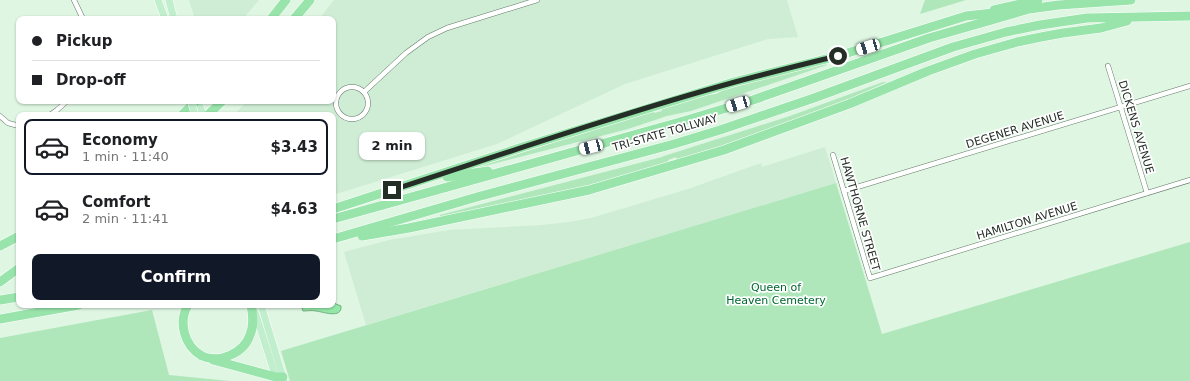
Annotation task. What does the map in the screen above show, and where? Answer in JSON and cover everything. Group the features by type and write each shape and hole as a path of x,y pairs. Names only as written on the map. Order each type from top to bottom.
{"highway":[{"path":"273,16 286,0"},
{"path":"297,16 310,0"},
{"path":"336,208 656,105 734,82 838,56 966,16 1038,0"},
{"name":"TRI-STATE TOLLWAY","path":"336,218 634,135 753,100 928,38 1029,9 1060,5 1131,0"},
{"path":"966,16 1029,9"},
{"name":"TRI-STATE TOLLWAY","path":"336,239 433,209 674,144 720,130 990,36 1040,25 1072,20 1190,16"},
{"path":"336,240 409,228 589,190 730,148 849,104 928,71 976,54 1017,42 1063,33 1101,28 1140,18"},
{"path":"1164,18 1190,21"},
{"path":"185,112 194,104"},
{"path":"211,112 219,104"},
{"path":"406,185 469,173 509,170"},
{"path":"0,246 16,238"},
{"path":"0,282 16,270"},
{"path":"0,300 16,297"},
{"path":"0,319 62,308"},
{"path":"186,308 183,320 184,332 188,342 194,350 203,356 235,367 280,379"},
{"path":"203,356 217,359 226,357 235,354 244,346 250,337 253,327 252,308"}],"main road":[{"path":"158,0 164,16"},
{"path":"169,0 173,16"},
{"path":"253,308 280,379"},
{"path":"262,308 280,379"}],"street":[{"path":"74,0 82,16"},
{"path":"364,92 406,53 428,37 447,28 538,0"},
{"name":"DICKENS AVENUE","path":"1108,66 1147,193"},
{"name":"DEGENER AVENUE","path":"844,191 1190,86"},
{"path":"356,87 364,92 368,101 367,111 364,115 356,119 351,119 345,118 341,115 336,105 340,92 346,88 356,87"},
{"path":"54,112 63,104"},
{"path":"0,116 8,123 16,125"},
{"name":"HAWTHORNE STREET","path":"833,155 870,278"},
{"name":"HAMILTON AVENUE","path":"870,278 1190,180"}],"shaded area":[{"path":"189,0 259,0 246,16 194,16"},
{"path":"334,0 787,0 798,37 768,39 625,84 497,144 336,194 336,112 237,112 244,104 336,104 336,16 321,16"},
{"path":"825,147 836,183 366,325 344,252 389,240 449,230 542,225 591,218 688,189 761,163 762,167"},
{"path":"336,304 341,306 341,310 336,314 303,311 302,308 336,308"}],"green space":[{"path":"925,0 966,0 920,14"},
{"path":"827,65 691,111 667,116 628,129 469,170 653,110 654,113 662,111 661,107 716,94 723,90 763,79"},
{"path":"883,82 887,82 821,111 754,136 677,160 676,157 668,160 669,164 545,196 440,217 440,215 662,157 790,116"},
{"name":"Queen of Heaven Cemetery","path":"836,183 882,334 1190,242 1190,381 290,381 281,351"},
{"path":"152,310 169,375 230,381 0,381 0,338"}],"route":[{"path":"392,190 656,105 734,82 838,56"}]}
